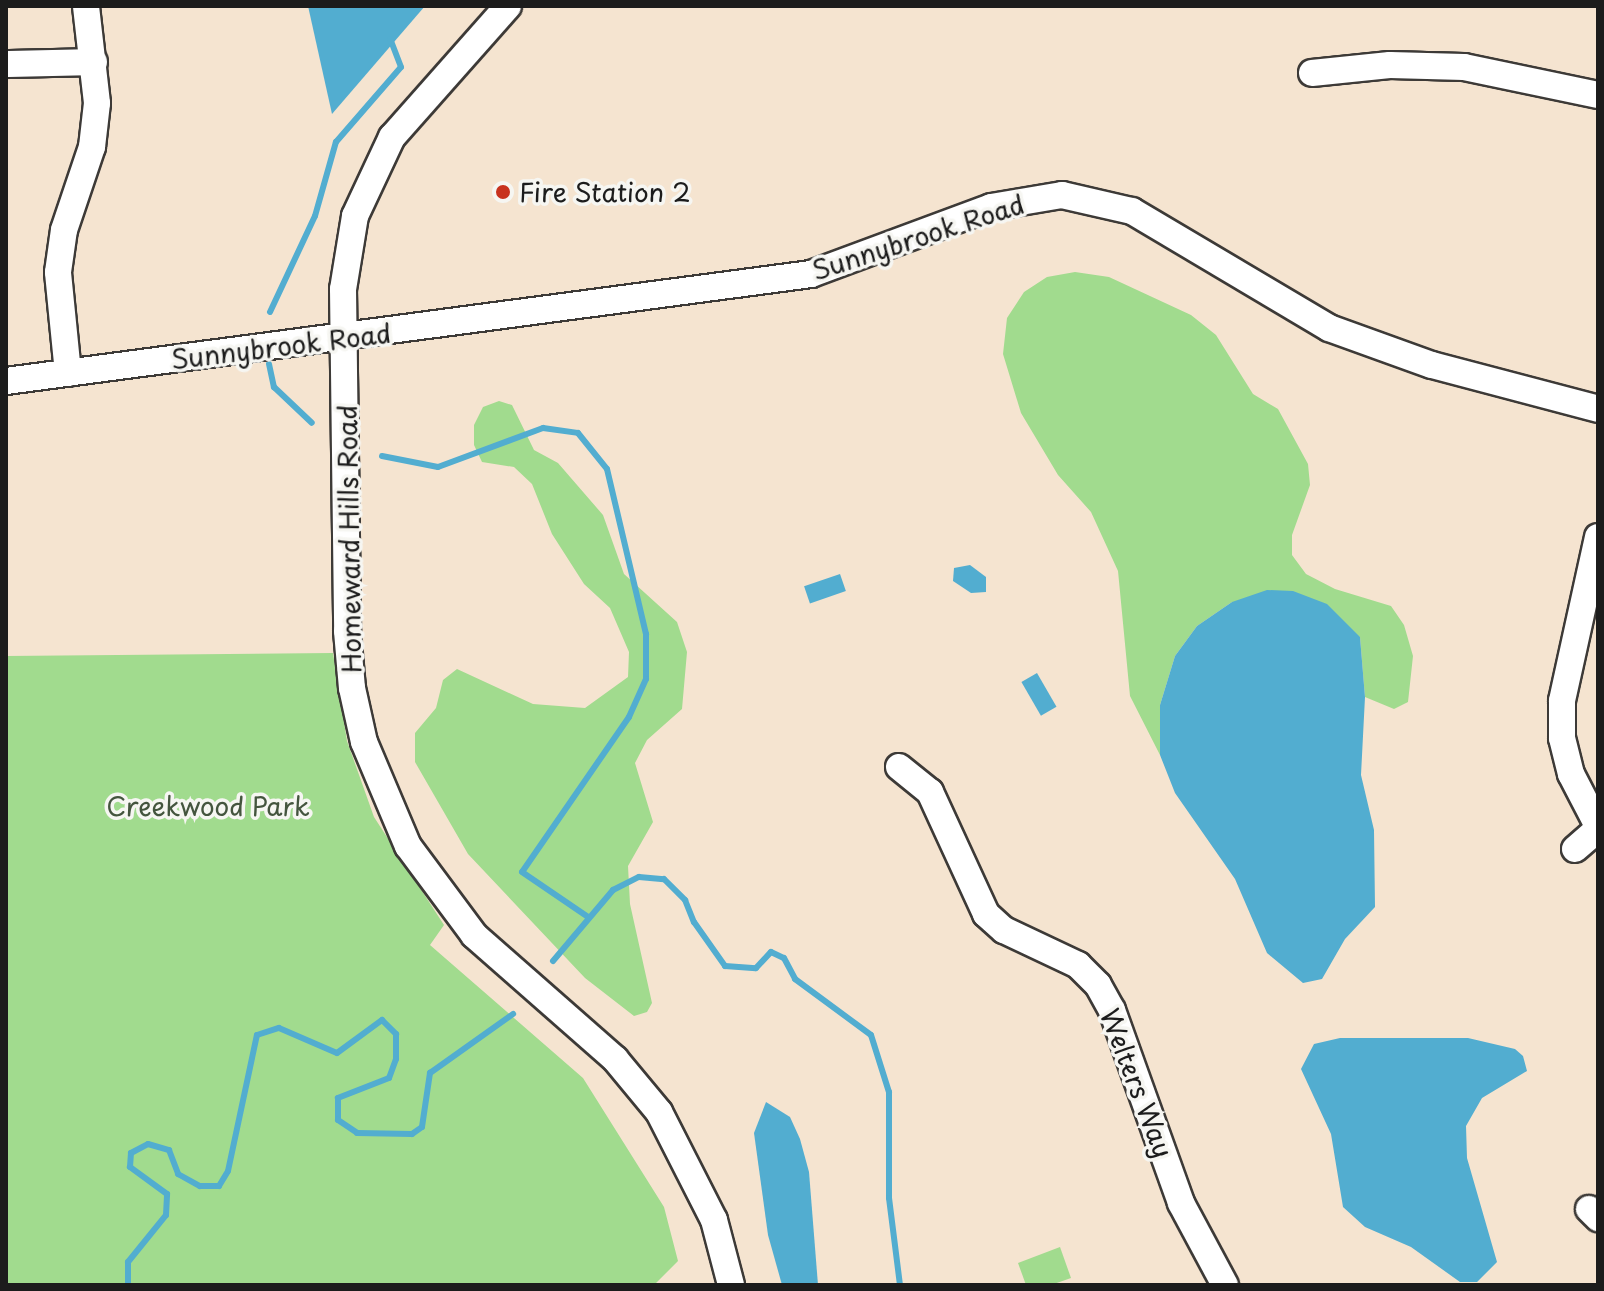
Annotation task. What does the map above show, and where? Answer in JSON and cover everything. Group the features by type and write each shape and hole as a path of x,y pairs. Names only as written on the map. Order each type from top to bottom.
{"street":[{"path":"68,373 58,272 64,230 92,147 94,62 86,6"},
{"name":"Homeward Hills Road","path":"508,6 419,103 371,174 346,258 347,631 364,742 383,797 431,881 474,935 615,1059 659,1112 714,1220 731,1285"},
{"path":"6,64 94,62"},
{"path":"1312,73 1390,65 1464,67 1598,95"},
{"name":"Sunnybrook Road","path":"6,381 811,274 991,207 1062,195 1132,211 1329,328 1432,365 1598,409"},
{"path":"1575,849 1598,828 1571,774 1562,738 1568,665 1598,537"},
{"name":"Welters Way","path":"899,767 930,792 986,914 1004,930 1078,965 1098,985 1112,1010 1181,1203 1225,1285"}],"green space":[{"path":"1075,272 1109,277 1191,315 1216,335 1253,394 1278,409 1308,464 1310,485 1292,535 1292,555 1306,574 1335,589 1391,606 1404,625 1413,656 1408,702 1394,709 1365,697 1360,637 1232,602 1197,626 1175,656 1160,705 1160,755 1130,696 1118,571 1091,512 1058,475 1021,413 1003,354 1007,318 1024,292 1047,277"},
{"path":"499,401 512,405 534,450 558,463 603,515 624,574 677,622 687,652 682,709 647,740 635,763 653,822 628,866 630,904 652,1003 647,1012 634,1016 585,978 468,854 415,762 415,733 436,708 443,680 457,669 533,704 585,708 628,677 629,652 610,608 584,584 552,534 532,484 514,467 482,462 474,445 474,425 483,407"},
{"name":"Creekwood Park","path":"333,653 347,741 374,817 444,925 430,945 583,1078 664,1207 678,1261 654,1285 6,1285 6,656"},
{"path":"1060,1247 1071,1278 1051,1285 1026,1285 1018,1263"}],"water":[{"path":"308,6 425,6 332,114"},
{"path":"970,565 986,577 986,592 971,593 953,581 954,568"},
{"path":"840,574 846,591 810,603 804,586"},
{"path":"1267,590 1293,591 1327,604 1360,637 1365,697 1361,775 1374,830 1375,907 1345,939 1322,979 1303,983 1267,953 1235,879 1175,793 1160,755 1160,705 1175,656 1197,626 1232,602"},
{"path":"1037,673 1056,707 1041,716 1021,682"},
{"path":"1340,1038 1468,1038 1515,1049 1523,1056 1527,1071 1482,1098 1466,1126 1467,1158 1497,1262 1477,1282 1460,1282 1411,1247 1365,1227 1343,1207 1331,1134 1301,1069 1314,1044"},
{"path":"766,1102 790,1117 800,1139 809,1172 818,1285 782,1285 768,1235 754,1133"}],"waterway":[{"path":"270,312 315,216 336,142 401,67 390,39"},
{"path":"269,364 274,387 312,423"},
{"path":"382,456 438,467 543,428 578,433 607,469 646,634 646,679 629,717 522,872 588,917"},
{"path":"553,961 613,890 639,877 664,879 685,900 694,922 725,966 756,968 771,952 784,958 795,979 871,1035 889,1092 889,1198 900,1285"},
{"path":"128,1285 128,1262 166,1215 167,1194 130,1167 131,1153 148,1144 169,1150 178,1174 200,1186 219,1186 228,1171 257,1035 279,1028 337,1053 382,1020 396,1034 396,1059 389,1078 338,1098 338,1120 357,1133 412,1134 422,1127 430,1073 513,1014"}],"place":[{"name":"Fire Station 2","path":"503,192"}]}
